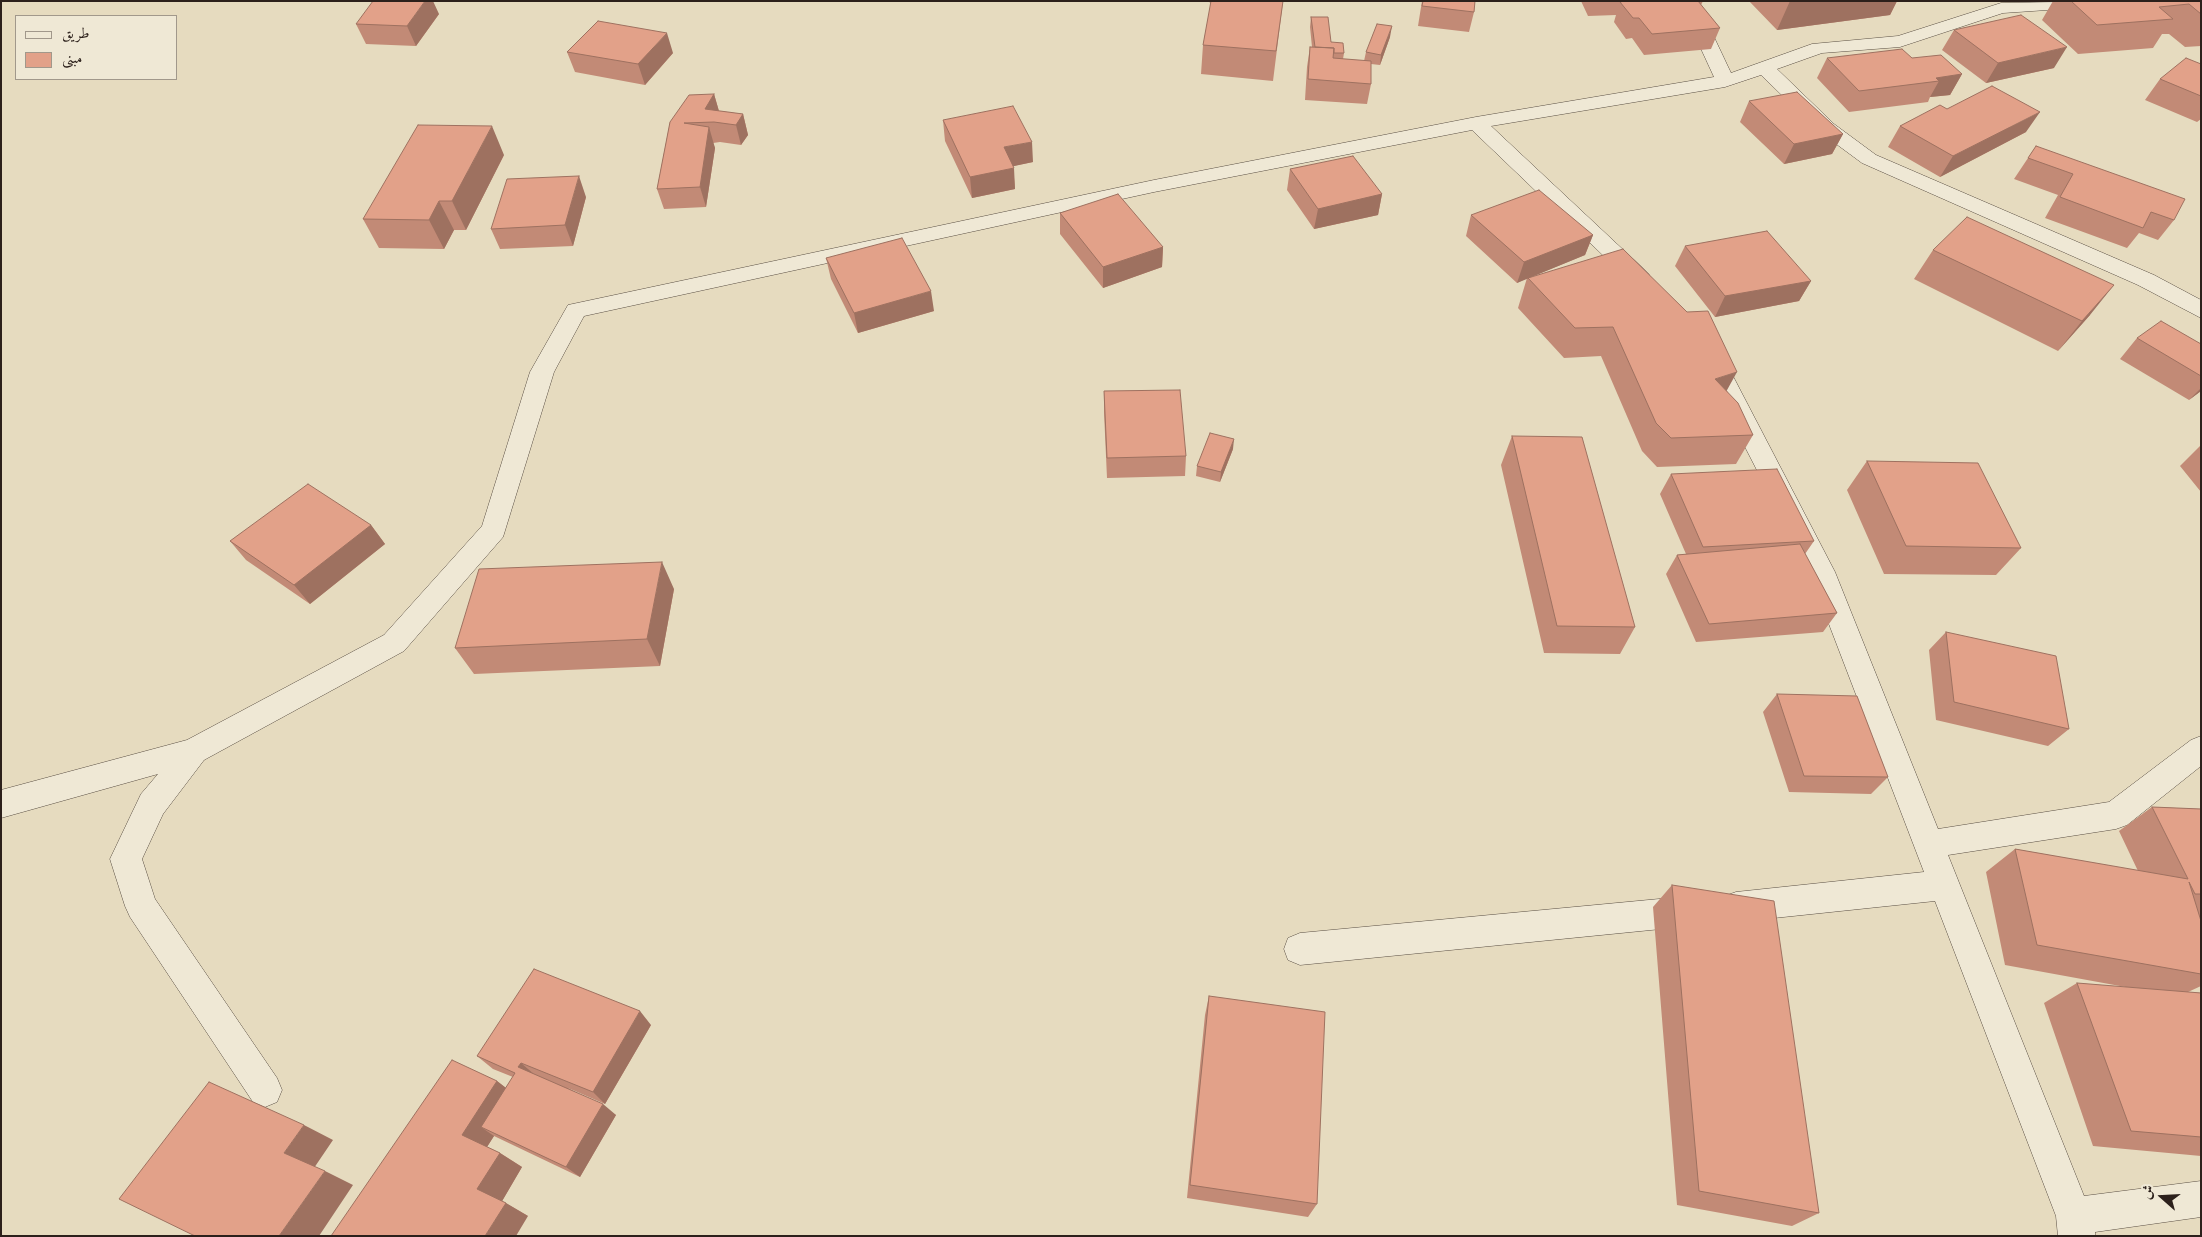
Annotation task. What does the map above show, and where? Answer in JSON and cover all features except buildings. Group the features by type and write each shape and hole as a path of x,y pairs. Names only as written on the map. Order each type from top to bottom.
{"street":[{"path":"1688,1 1725,81"},
{"path":"1,804 194,750 394,643 494,530 542,372 576,310 1154,186 1476,123 1725,81 1819,48 1900,41 2000,8 2106,1"},
{"path":"1764,67 1827,128 1869,159 2146,280 2201,310"},
{"path":"1476,123 1655,292"},
{"path":"1698,333 1822,572 2076,1226 2201,1199"},
{"path":"1929,844 2116,815 2201,749"},
{"path":"194,750 152,804 126,859 141,906 265,1090"},
{"path":"1300,949 1945,885"}]}
